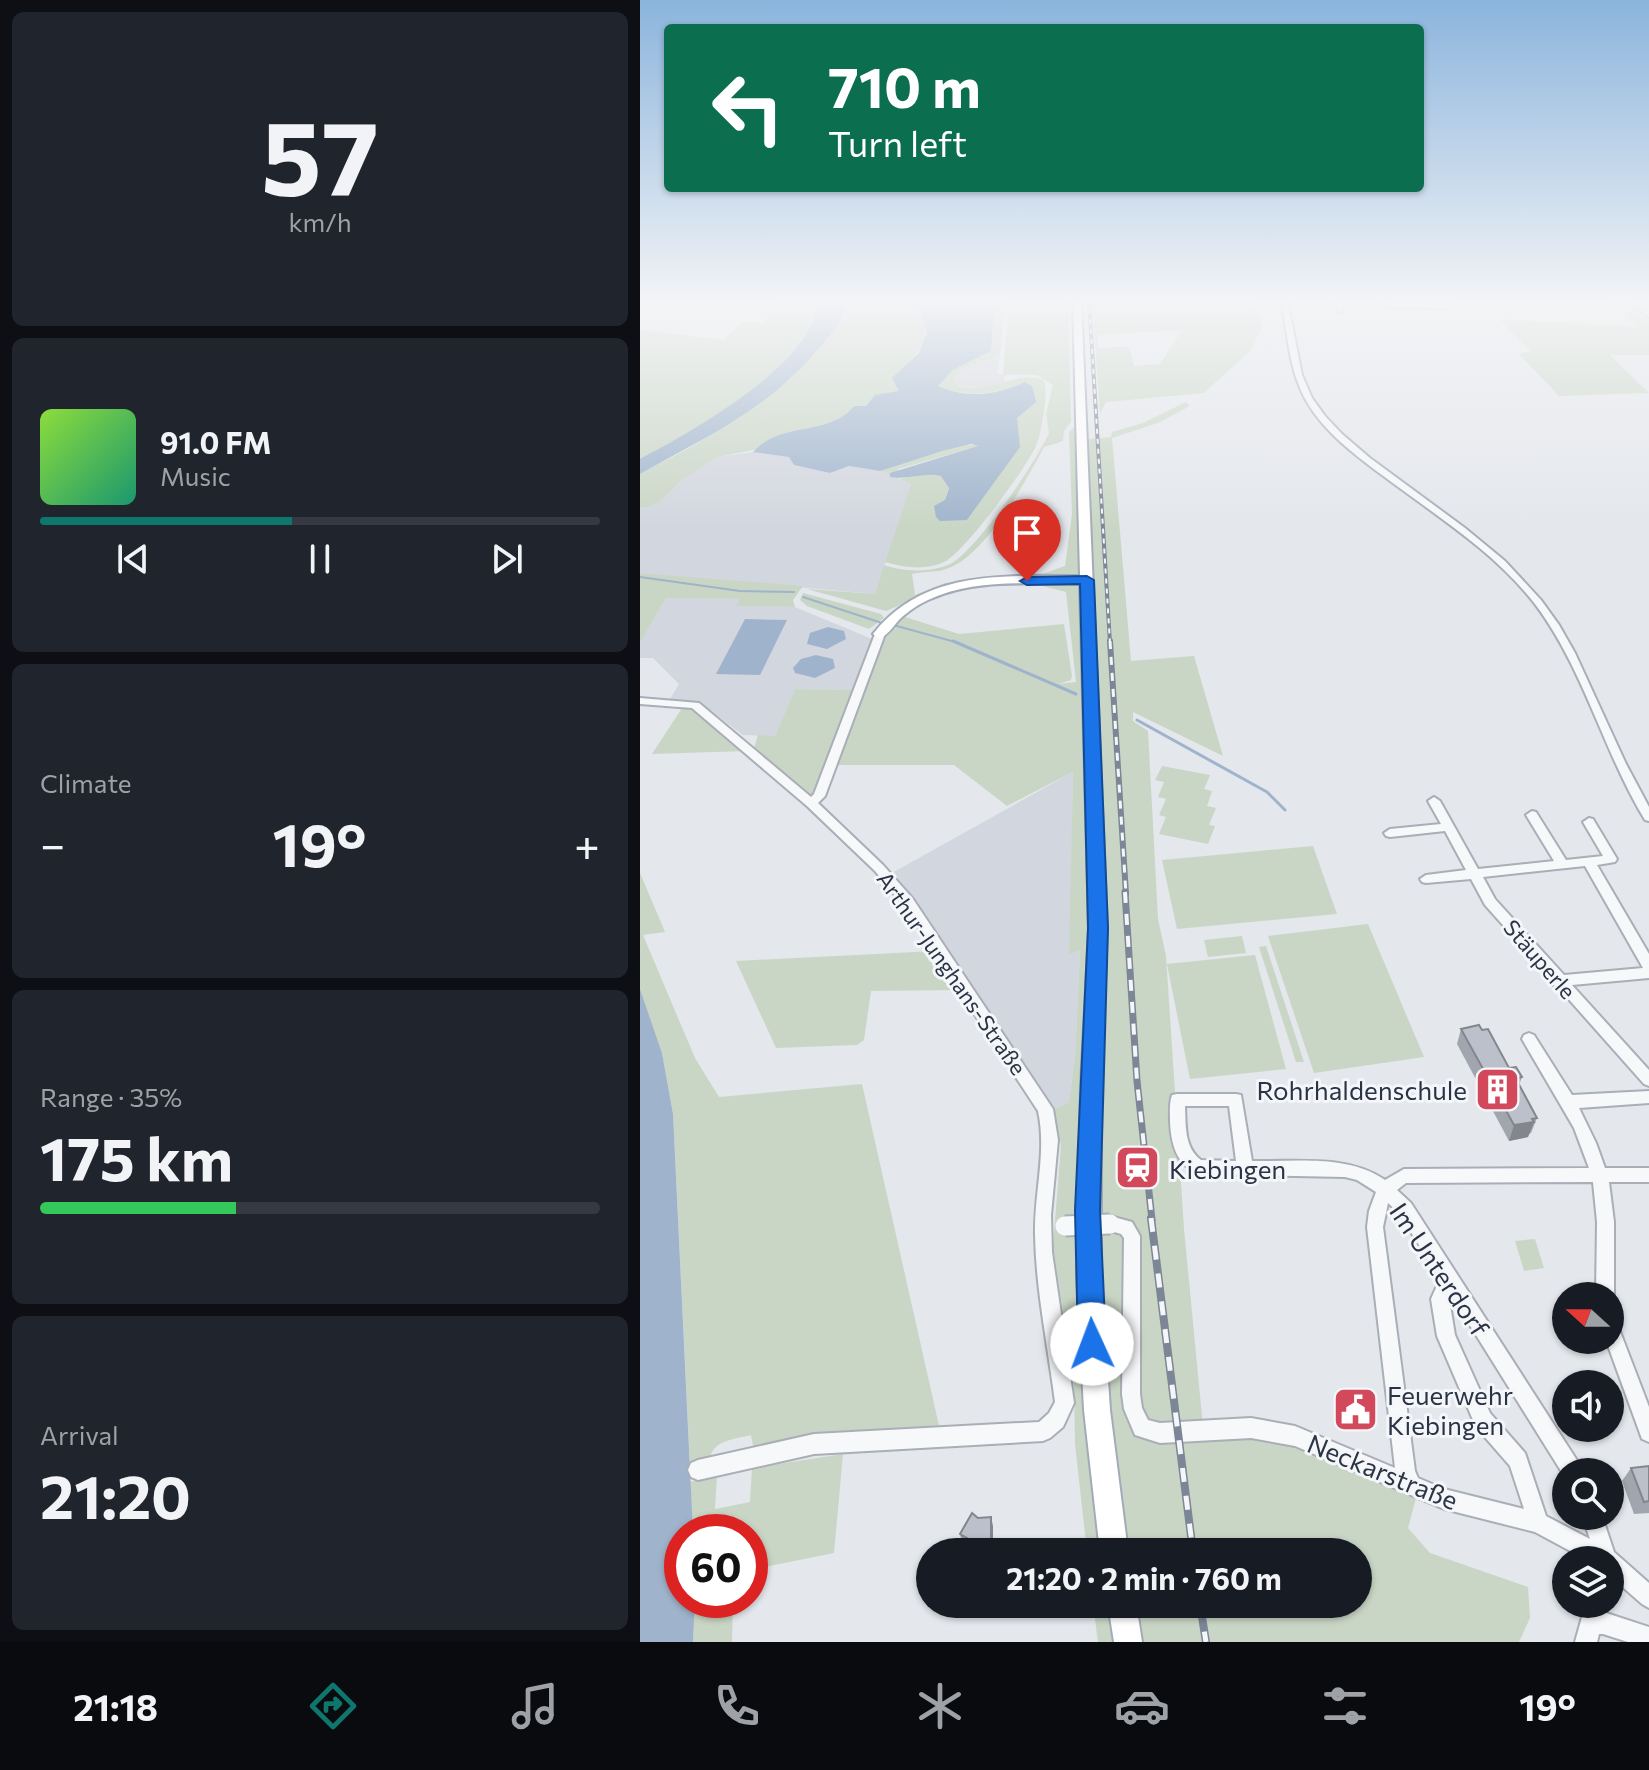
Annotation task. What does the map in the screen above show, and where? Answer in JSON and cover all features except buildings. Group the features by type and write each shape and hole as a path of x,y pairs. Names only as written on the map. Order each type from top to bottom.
{"main road":[{"path":"1080,376 1098,928 1089,1262 1097,1410 1112,1538"},
{"path":"884,627 900,608 939,590 1003,581 1087,580"},
{"path":"1124,1618 1128,1642"}],"street":[{"path":"1300,376 1311,403 1354,449 1498,559 1546,613 1569,652 1616,757 1649,817"},
{"path":"811,803 819,796 884,627"},
{"name":"Arthur-Junghans-Straße","path":"640,701 695,705 811,803 900,891 1045,1109 1051,1147 1042,1228 1065,1403 1056,1420 1043,1431 814,1444 698,1470"},
{"name":"Stäuperle","path":"1434,801 1471,874 1490,902 1649,1080"},
{"path":"1532,815 1562,864"},
{"path":"1426,879 1611,859 1589,822"},
{"path":"1390,833 1448,827"},
{"path":"1589,862 1649,966"},
{"path":"1558,981 1649,973"},
{"path":"1529,1039 1567,1102 1600,1174 1607,1217 1605,1282"},
{"path":"1567,1102 1649,1097"},
{"name":"Im Unterdorf","path":"1245,1168 1236,1100 1177,1100 1181,1153 1189,1163 1199,1167 1363,1173 1385,1189 1405,1208 1564,1458"},
{"path":"1412,1487 1405,1472 1375,1227 1376,1210 1385,1189 1404,1176 1649,1175"},
{"name":"Neckarstraße","path":"1042,1228 1110,1224 1126,1227 1132,1236 1131,1394 1136,1419 1149,1433 1237,1427 1281,1432 1378,1469 1412,1487 1538,1523 1582,1546"},
{"path":"1449,1279 1440,1299 1446,1336 1483,1420 1518,1460 1538,1523"},
{"path":"1620,1354 1649,1432"},
{"name":"Neckarstraße","path":"1624,1574 1649,1597"},
{"path":"1586,1642 1590,1625 1603,1623 1649,1638"}],"shaded area":[{"path":"955,376 1005,376 1004,381 986,389 957,386 953,379"},
{"path":"753,452 790,457 794,465 830,473 849,466 880,471 911,484 875,594 640,573 640,507 646,508 661,501 682,480 718,457"},
{"path":"666,598 741,599 737,606 795,607 872,639 854,690 795,689 775,736 743,735 699,702 669,701 679,684 653,658 640,658 640,643"},
{"path":"1073,772 1070,953 1080,949 1075,1057 1069,1102 1053,1110 932,926 892,873"}],"green space":[{"path":"640,376 770,376 691,432 640,461"},
{"path":"792,376 905,376 902,420 718,457 682,480 661,501 646,508 640,507 640,474 714,434"},
{"path":"947,376 956,376 954,380 957,386 969,388 1022,378 1043,380 1046,392 1044,412 1036,446 994,508 966,543 944,562 909,567 885,562 911,484 899,479 928,473 942,476 949,487 945,500 967,520 1013,456 1017,418 1035,402 1032,386 1025,382 1003,390 971,393 937,386"},
{"path":"1038,376 1070,376 1071,422 1064,431 1063,441 1044,447 1004,515 977,548 949,568 912,574 915,595 945,583 1024,575 1022,577 940,588 886,611 807,589 875,594 884,565 909,570 936,569 952,563 963,554 991,523 1032,464 1049,433 1046,414 1053,385"},
{"path":"1097,376 1223,376 1204,393 1106,402 1100,414"},
{"path":"1540,376 1631,376 1649,393 1559,396"},
{"path":"1186,402 1190,406 1158,423 1112,438 1131,661 1194,656 1223,756 1133,712 1133,721 1148,731 1158,919 1166,956 1184,1229 1204,1437 1233,1437 1288,1445 1339,1463 1416,1498 1408,1528 1430,1553 1528,1587 1530,1618 1519,1642 1098,1642 1095,1618 1372,1618 1372,1538 1085,1538 1075,1444 1074,1385 1053,1246 1061,1145 1053,1110 1069,1102 1075,1057 1080,950 1069,954 1073,772 1007,806 954,765 837,765 866,681 886,637 908,608 945,590 989,584 1016,583 1022,586 992,584 960,589 930,600 905,617 959,634 1064,624 1072,676 1071,680 1059,684 1076,682 1066,592 1035,584 1033,577 1065,566 1072,514 1069,432 1077,425 1078,440 1111,437 1112,432 1143,423"},
{"path":"979,446 898,469 899,479 880,471 944,449"},
{"path":"640,573 803,586 793,600 795,607 736,606 740,599 666,598 640,643"},
{"path":"803,593 881,614 884,618 869,629 807,606 800,600"},
{"path":"795,689 854,690 817,792 808,796 754,748 758,735 775,736"},
{"path":"682,708 693,708 746,751 652,754"},
{"path":"1162,766 1210,775 1204,789 1212,791 1207,806 1216,808 1209,825 1215,826 1208,844 1159,834 1166,817 1159,815 1166,799 1158,797 1164,782 1155,780"},
{"path":"1313,846 1337,914 1177,929 1162,860"},
{"path":"640,873 665,932 643,935 695,1058 719,1097 862,1084 940,1430 754,1451 751,1435 719,1445 711,1454 710,1461 690,1466 673,1114 662,1053 640,989"},
{"path":"1368,924 1424,1057 1314,1073 1268,936"},
{"path":"1242,936 1246,953 1208,957 1204,940"},
{"path":"1266,946 1304,1062 1296,1062 1259,947"},
{"path":"935,951 960,990 871,991 864,1040 857,1045 776,1048 736,961"},
{"path":"1255,955 1286,1069 1190,1079 1167,964"},
{"path":"1535,1239 1544,1268 1524,1271 1515,1241"},
{"path":"843,1454 834,1553 768,1566 768,1514 692,1514 690,1482 717,1475 715,1509 750,1502 752,1468"},
{"path":"694,1618 733,1618 732,1642 693,1642"}],"water":[{"path":"768,376 793,376 758,405 640,474 640,459 748,392"},
{"path":"948,376 938,386 971,394 1003,390 1025,382 1032,386 1036,402 1017,418 1020,447 967,520 940,521 936,517 934,506 945,500 949,488 941,476 897,478 890,477 890,473 978,446 971,444 942,451 880,471 849,466 830,473 794,465 789,457 753,452 775,437 823,425 855,406 866,406 875,395 899,391 892,378"},
{"path":"745,619 787,620 760,675 716,674"},
{"path":"828,627 844,631 846,639 827,649 807,644 810,633"},
{"path":"816,655 833,659 835,668 815,678 795,673 793,668 801,659"},
{"path":"640,989 662,1053 673,1114 692,1514 664,1514 664,1618 694,1618 693,1642 640,1642"}],"waterway":[{"path":"640,577 740,591 794,592"},
{"path":"803,597 885,624"},
{"path":"893,625 955,642"},
{"path":"955,642 1076,694"},
{"path":"1137,720 1267,792 1285,810"}],"railway":[{"path":"1094,376 1110,643"},
{"path":"1110,641 1126,894"},
{"path":"1125,892 1137,1081 1152,1220"},
{"path":"1151,1218 1191,1538"},
{"path":"1202,1618 1206,1642"}],"place":[{"name":"Rohrhaldenschule","path":"1498,1089"},
{"name":"Kiebingen","path":"1138,1168"},
{"name":"Feuerwehr Kiebingen","path":"1356,1409"}],"route":[{"path":"1027,581 1087,580 1098,928 1088,1210 1092,1344"}]}
